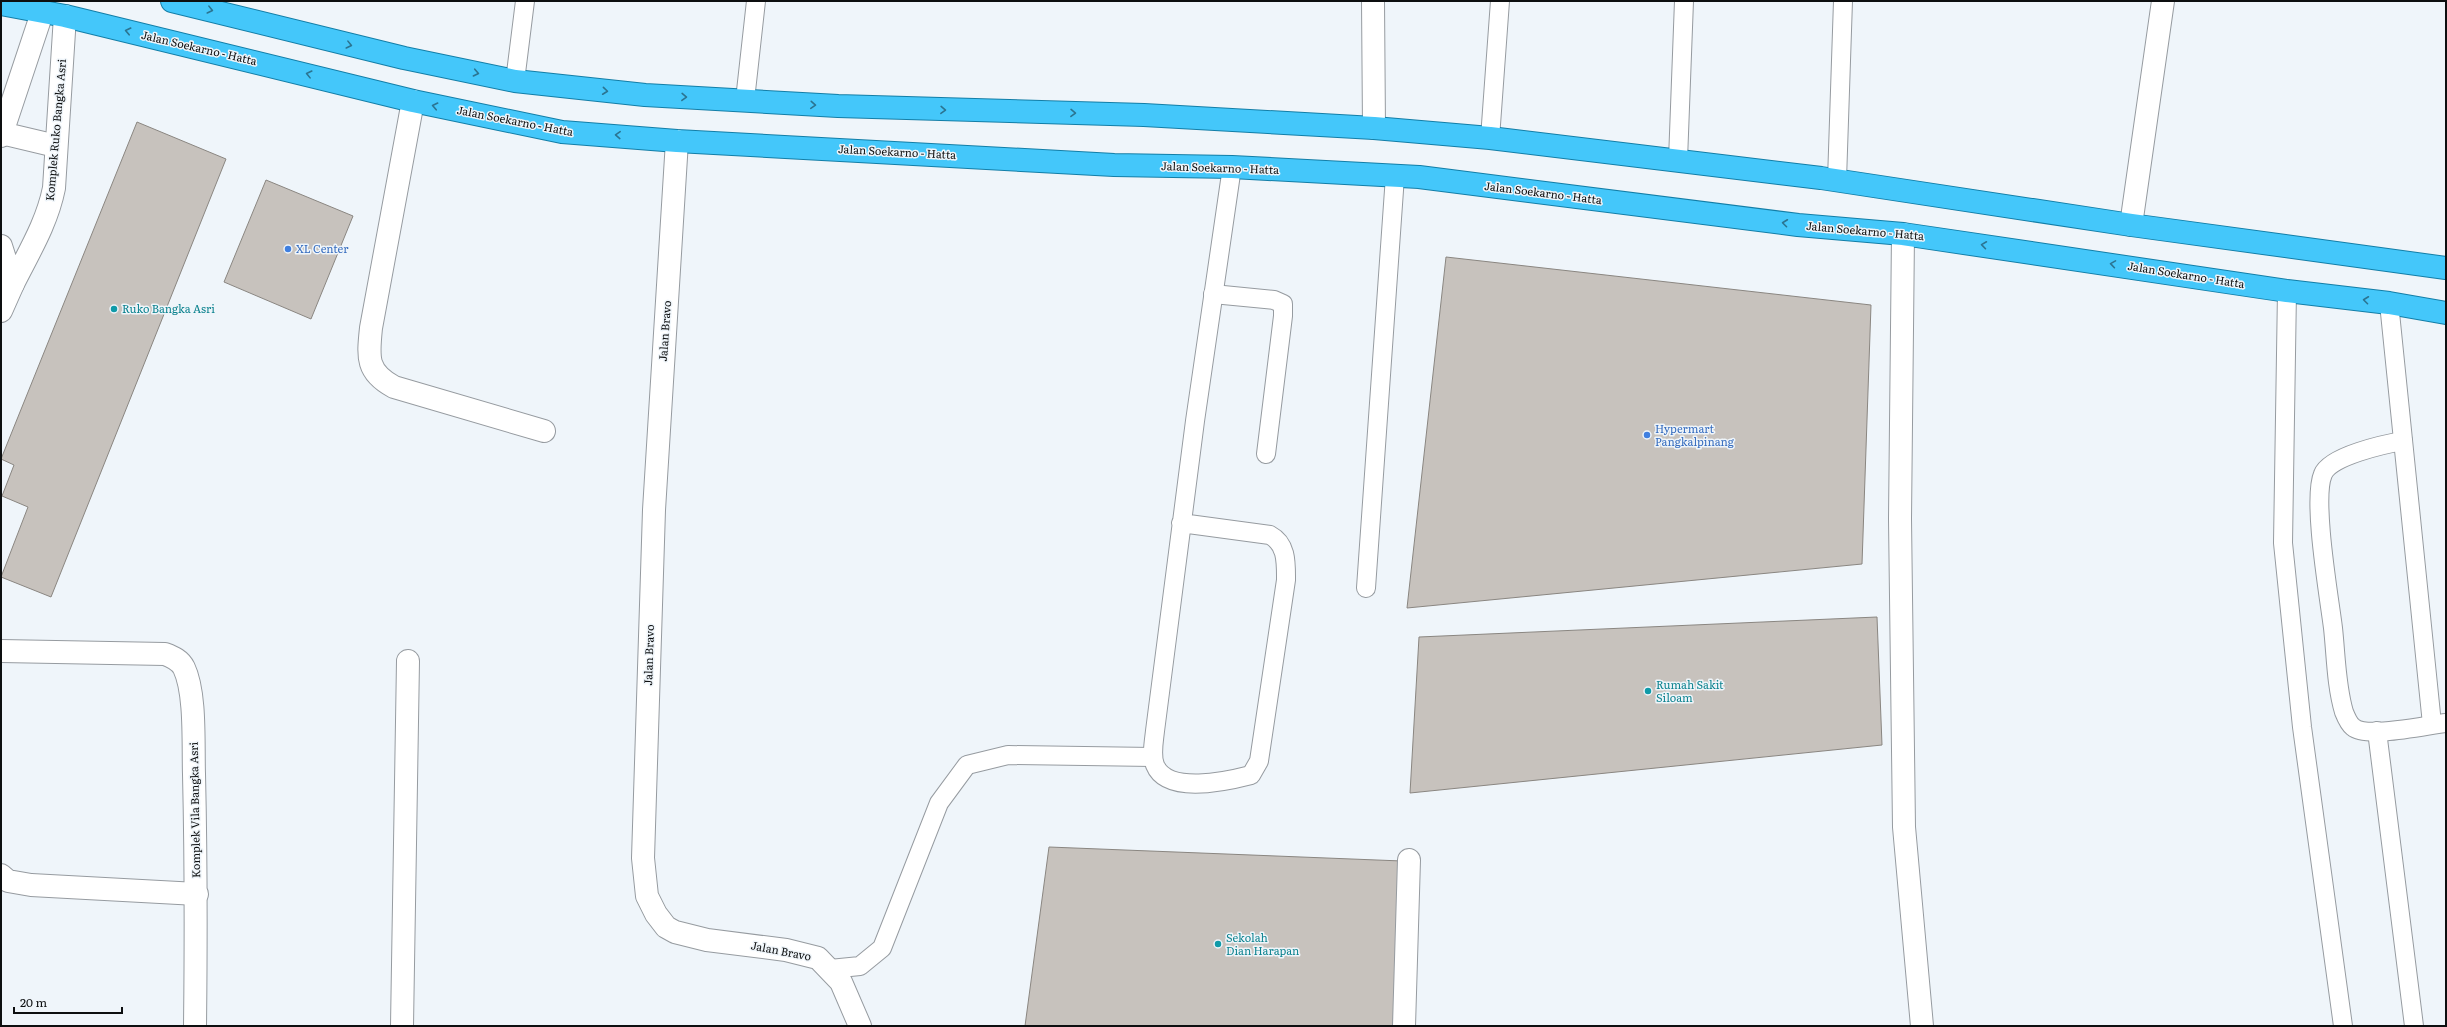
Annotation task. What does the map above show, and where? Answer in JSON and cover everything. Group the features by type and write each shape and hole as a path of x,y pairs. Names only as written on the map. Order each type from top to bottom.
{"highway":[{"path":"172,1 404,58 515,81 645,95 861,107 1144,115 1374,128 1490,138 1837,180 2132,225 2446,268"},
{"name":"Jalan Soekarno - Hatta","path":"1,4 42,13 65,16 413,101 562,132 677,141 1114,165 1232,167 1395,176 1798,225 1903,234 2286,291 2389,303 2446,313"}],"street":[{"path":"1373,1 1374,128"},
{"path":"2132,225 2163,1"},
{"path":"42,13 1,135 56,146"},
{"name":"Komplek Ruko Bangka Asri","path":"1,311 13,284 47,219 54,188 65,16"},
{"path":"413,101 371,328 369,350 372,369 380,379 394,387 544,431"},
{"name":"Jalan Bravo","path":"677,141 654,518 643,858 647,896 656,914 666,927 675,932 707,940 786,950 818,958 841,982 860,1026"},
{"path":"1903,234 1900,527 1904,827 1922,1026"},
{"path":"1,246 13,284"},
{"name":"Komplek Vila Bangka Asri","path":"1,651 165,654 174,658 184,668 190,687 193,723 197,894 195,1026"},
{"path":"402,1026 408,660"},
{"path":"1404,1026 1409,860"},
{"path":"1,875 8,881 31,885 197,894"}],"lane":[{"path":"515,81 525,1"},
{"path":"745,100 756,1"},
{"path":"1490,138 1500,1"},
{"path":"1678,160 1684,1"},
{"path":"1837,180 1843,1"},
{"path":"1181,523 1270,535 1279,541 1283,548 1286,580 1262,749 1256,768 1251,775 1229,781 1200,784 1180,782 1170,779 1160,772 1153,757 1155,730 1181,523 1232,167"},
{"path":"1366,588 1395,176"},
{"path":"2286,291 2283,543 2302,727 2343,1026"},
{"path":"1213,294 1274,300 1283,304 1283,316 1266,454"},
{"path":"2389,303 2403,441 2439,724 2377,731 2355,729 2344,712 2338,683 2322,534 2321,485 2326,470 2336,462 2383,444 2403,441"},
{"path":"2377,731 2414,1026"},
{"path":"830,969 860,966 882,948 939,803 967,765 1008,755 1153,757"}],"building":[{"name":"Ruko Bangka Asri","path":"137,122 226,159 51,597 1,577 28,507 2,496 14,465 1,459"},
{"name":"XL Center","path":"266,180 353,216 311,319 224,282"},
{"name":"Hypermart Pangkalpinang","path":"1446,257 1871,305 1862,564 1407,608"},
{"name":"Rumah Sakit Siloam","path":"1877,617 1882,745 1410,793 1419,637"},
{"name":"Sekolah Dian Harapan","path":"1049,847 1402,861 1397,1026 1025,1026"}],"place":[{"name":"XL Center","path":"288,249"},
{"name":"Ruko Bangka Asri","path":"114,309"},
{"name":"Hypermart Pangkalpinang","path":"1647,435"},
{"name":"Rumah Sakit Siloam","path":"1648,691"},
{"name":"Sekolah Dian Harapan","path":"1218,944"}]}
